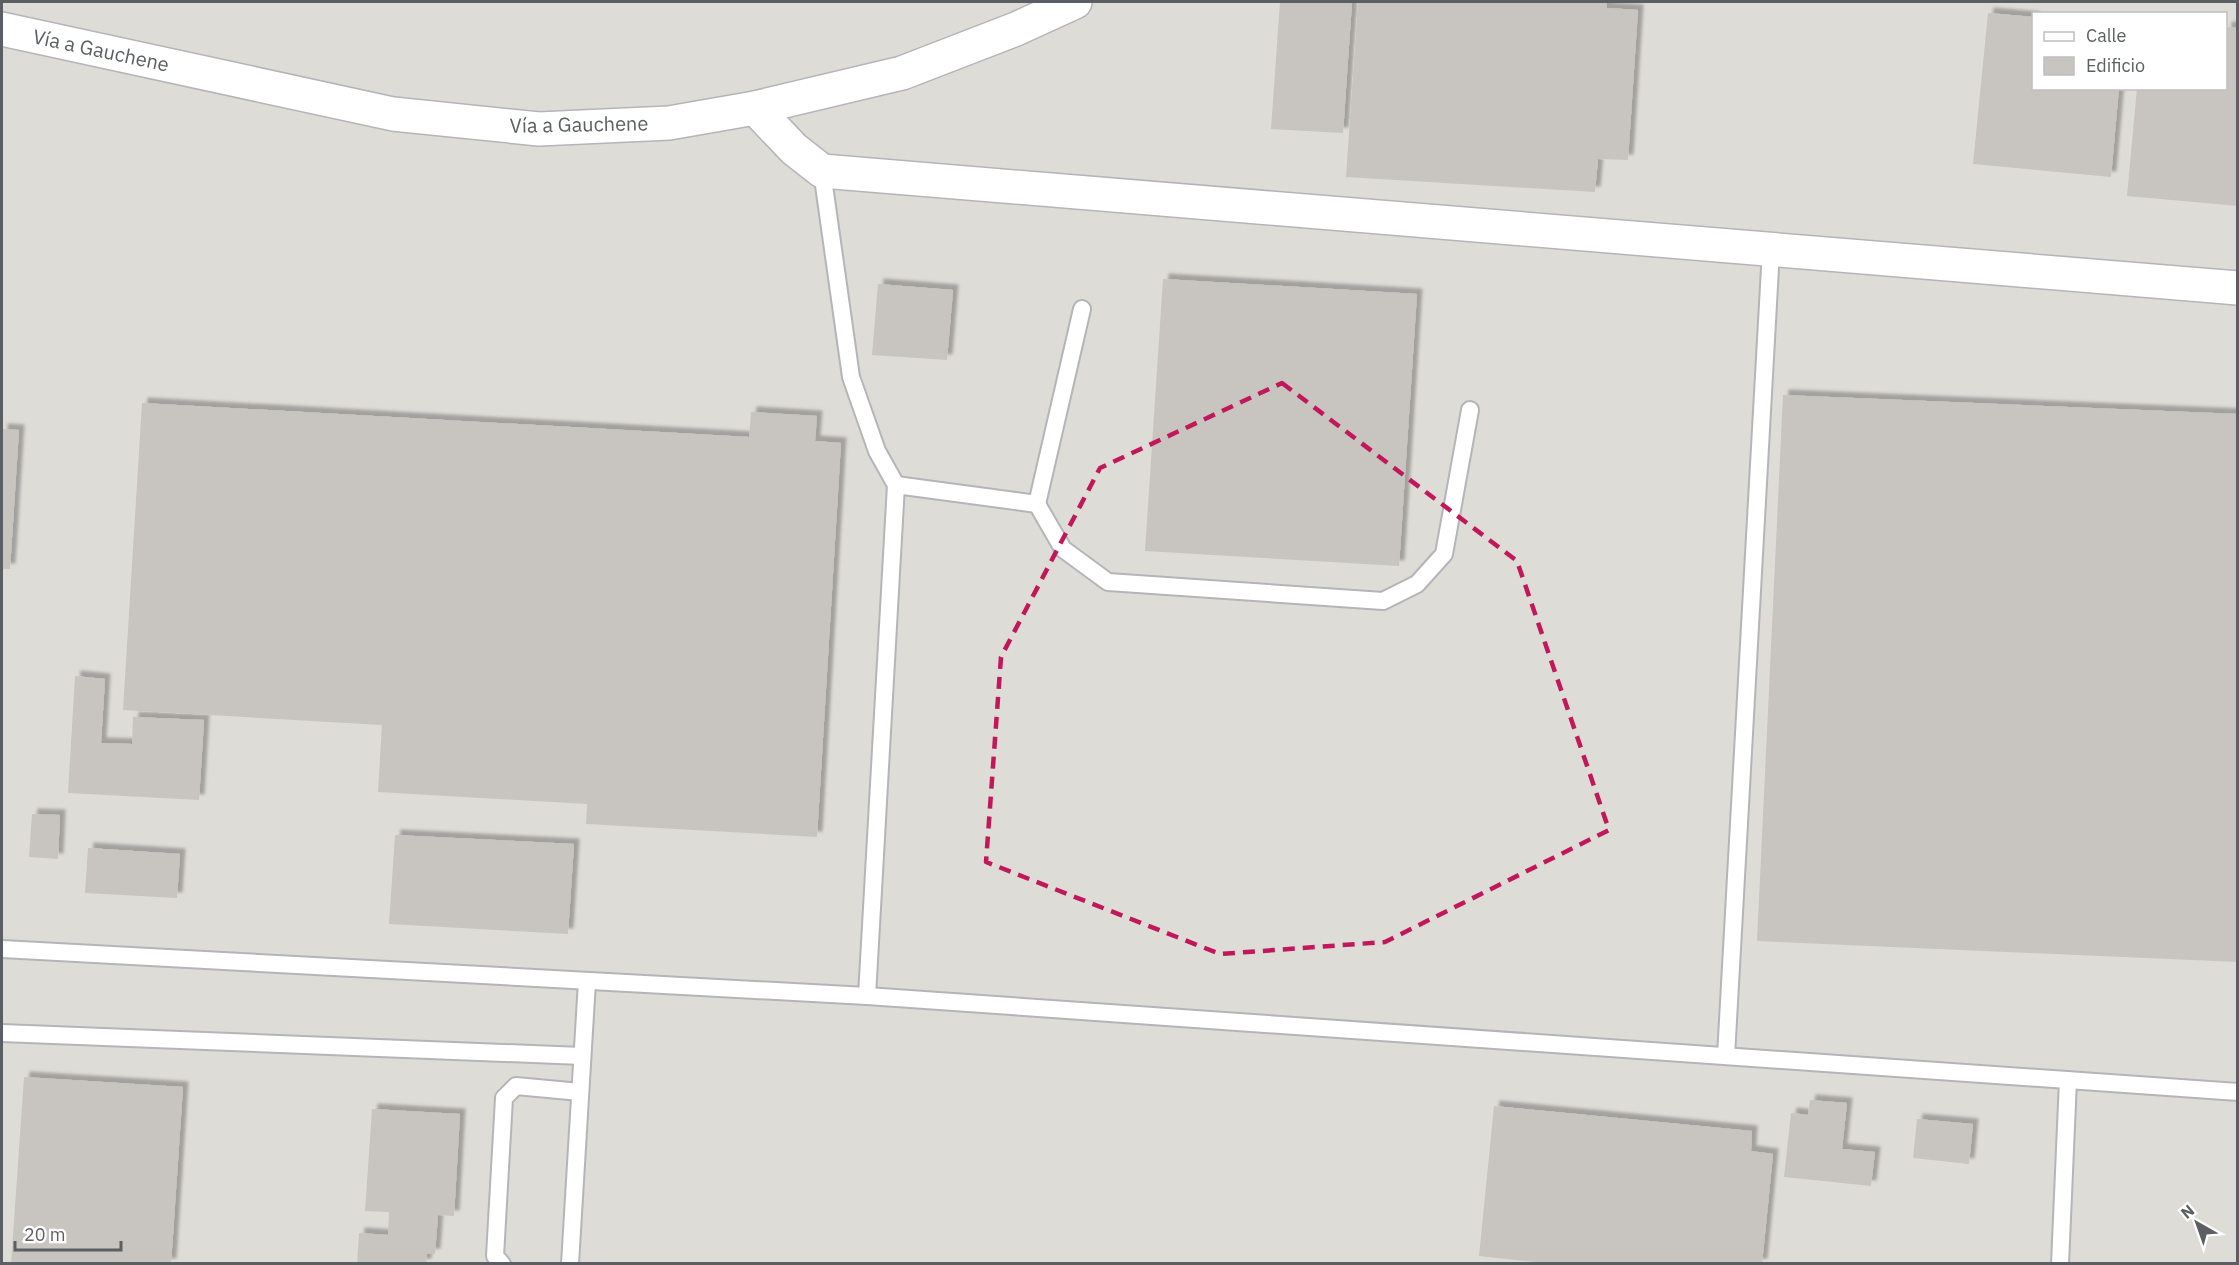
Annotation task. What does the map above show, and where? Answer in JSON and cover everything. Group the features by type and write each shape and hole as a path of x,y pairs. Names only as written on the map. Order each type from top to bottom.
{"street":[{"name":"Vía a Gauchene","path":"2,29 393,114 538,129 669,123 756,108 902,73 1016,29 1075,2"},
{"path":"756,108 794,149 822,171 2238,288"}],"lane":[{"path":"822,171 851,377 877,451 896,484 867,996"},
{"path":"1726,1056 1771,250"},
{"path":"1082,309 1037,504 1063,549 1108,582 1383,601 1417,584 1444,554 1470,410"},
{"path":"896,484 1037,504"},
{"path":"2,950 867,996 2238,1092"},
{"path":"570,1263 587,981"},
{"path":"2,1033 582,1056"},
{"path":"2060,1263 2068,1080"},
{"path":"502,1263 495,1256 504,1098 516,1086 580,1092"}],"highlighted area":[{"path":"1282,383 1517,561 1609,830 1385,942 1220,954 986,862 1001,657 1100,468"}],"shaded area":[{"path":"2,2 2237,2 2237,1263 2,1263"}],"building":[{"path":"1280,2 1352,2 1343,133 1271,129"},
{"path":"1358,2 1607,2 1607,8 1638,10 1628,160 1598,159 1595,192 1346,177"},
{"path":"1988,13 2032,17 2032,90 2119,90 2111,177 1973,164"},
{"path":"2227,27 2238,28 2238,206 2127,196 2137,90 2227,90"},
{"path":"1163,279 1417,294 1399,566 1145,551"},
{"path":"878,284 953,290 947,360 872,355"},
{"path":"1783,395 2238,414 2238,962 1757,941"},
{"path":"142,403 749,437 751,412 817,416 815,441 841,443 817,837 586,824 587,804 378,792 382,725 123,710"},
{"path":"2,429 19,430 10,569 2,569"},
{"path":"75,676 105,679 101,743 132,744 133,717 204,720 199,800 68,793"},
{"path":"32,814 60,815 58,859 29,857"},
{"path":"395,835 574,844 568,934 389,924"},
{"path":"88,848 180,854 177,898 85,893"},
{"path":"24,1077 183,1087 171,1264 11,1264"},
{"path":"1810,1100 1847,1103 1842,1149 1875,1152 1871,1186 1784,1177 1791,1113 1808,1115"},
{"path":"1494,1106 1752,1131 1751,1151 1773,1154 1762,1264 1553,1264 1479,1256"},
{"path":"372,1109 460,1114 454,1216 438,1215 435,1254 427,1254 426,1264 357,1264 359,1233 388,1235 389,1212 365,1211"},
{"path":"1917,1119 1973,1124 1969,1164 1913,1158"}]}
